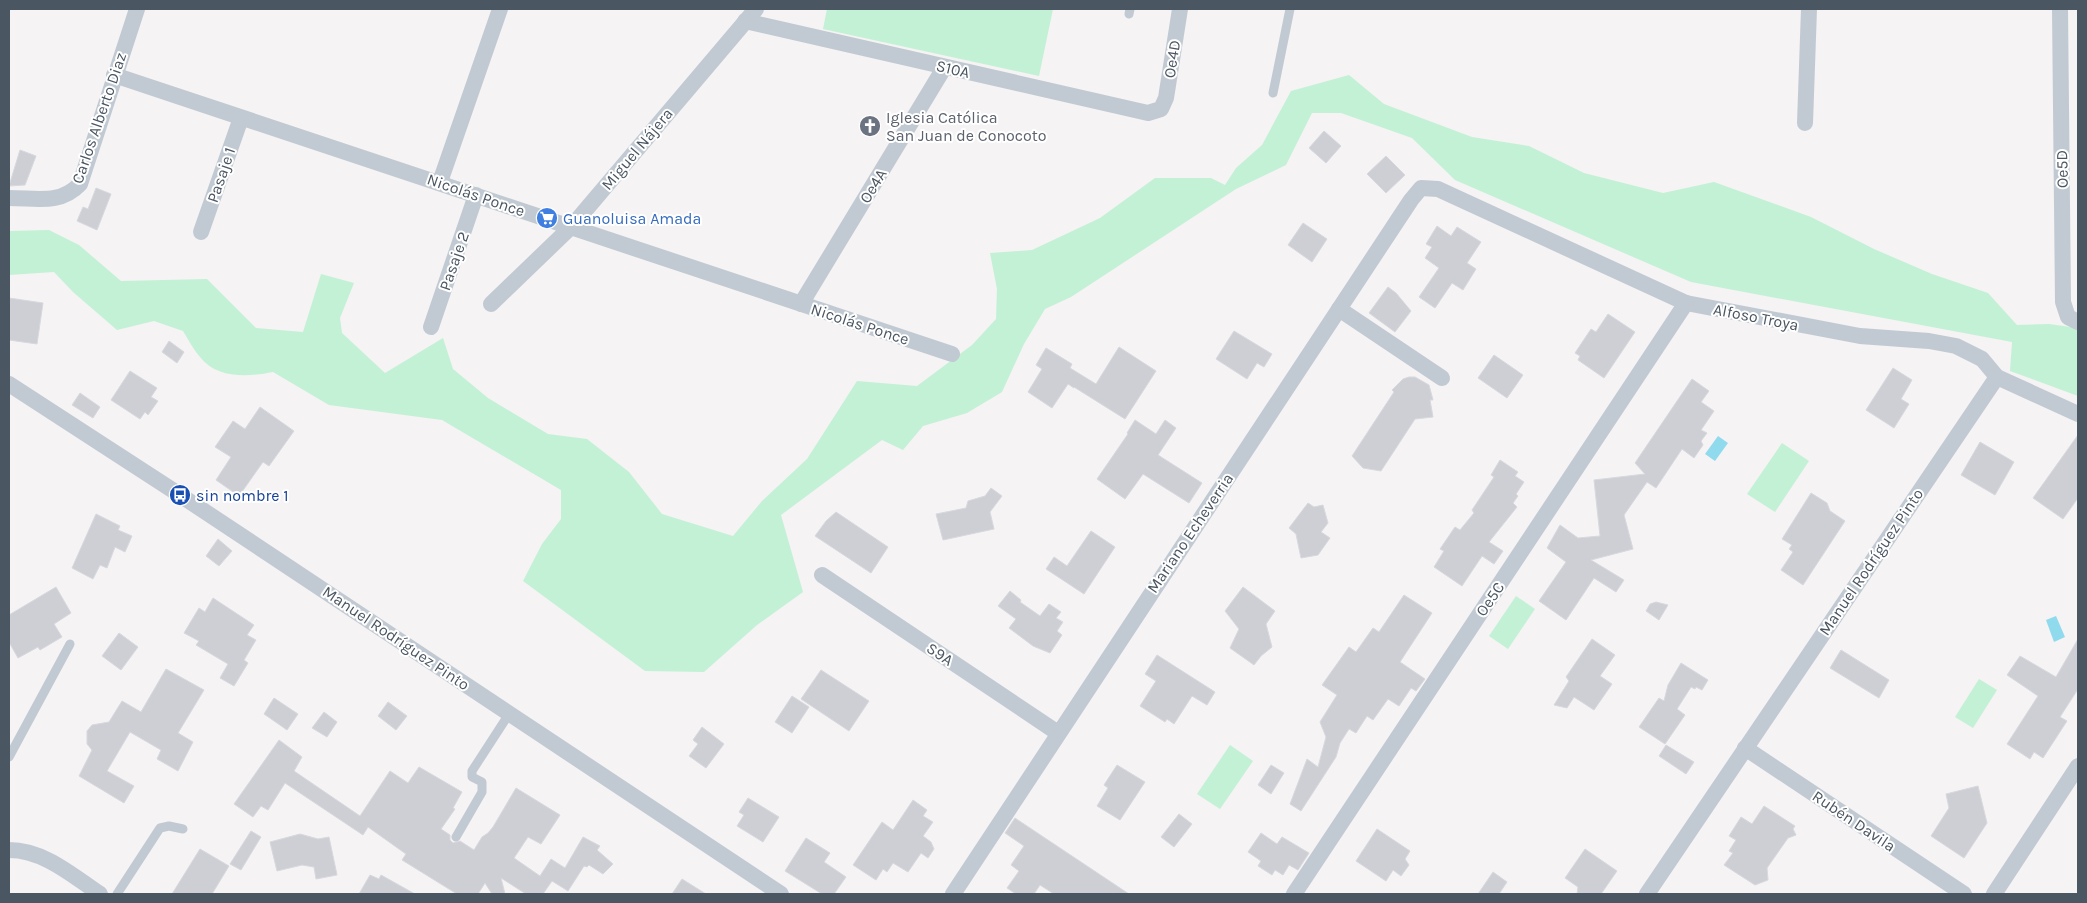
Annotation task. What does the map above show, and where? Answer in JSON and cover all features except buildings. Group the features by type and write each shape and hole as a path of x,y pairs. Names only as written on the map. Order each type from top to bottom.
{"street":[{"name":"Carlos Alberto Diaz","path":"9,198 60,198 71,193 80,184 136,9"},
{"path":"440,182 500,9"},
{"name":"Oe4D","path":"1161,109 1166,98 1180,9"},
{"path":"1805,123 1810,9"},
{"name":"Oe5D","path":"2060,9 2063,302 2068,317 2078,322"},
{"name":"S10A","path":"751,15 944,68 1148,113 1161,109"},
{"name":"Miguel Nájera","path":"491,304 572,226 751,15"},
{"name":"Oe4A","path":"801,304 944,68"},
{"name":"Nicolás Ponce","path":"114,75 952,354"},
{"name":"Pasaje 1","path":"201,232 241,118"},
{"name":"Mariano Echeverria","path":"953,894 1411,200 1421,188 1438,189"},
{"name":"Alfoso Troya","path":"1438,189 1686,303 1860,336 1929,341 1956,346 1982,359 1998,377 2078,414"},
{"name":"Pasaje 2","path":"431,326 476,196"},
{"name":"Oe5C","path":"1294,894 1686,303"},
{"path":"1339,309 1442,378"},
{"name":"Manuel Rodríguez Pinto","path":"1647,894 1998,377"},
{"name":"Manuel Rodríguez Pinto","path":"9,384 188,500 782,894"},
{"name":"S9A","path":"822,575 1058,733"},
{"name":"Rubén Davila","path":"1745,748 1964,894"},
{"path":"1994,894 2078,766"},
{"path":"9,850 33,854 51,862 100,894"}],"lane":[{"path":"1273,93 1290,9"},
{"path":"9,757 70,644"},
{"path":"456,837 482,792 482,782 472,777 472,770 508,714"},
{"path":"117,894 160,828 168,826 183,829"}],"green space":[{"path":"827,9 1053,9 1039,76 823,29"},
{"path":"1349,75 1384,104 1472,137 1529,146 1584,173 1663,193 1714,182 1811,217 1874,249 1932,274 1988,293 2017,325 2049,324 2078,328 2078,396 2010,371 2012,342 1691,282 1455,180 1412,138 1341,113 1312,113 1286,165 1236,189 1071,297 1045,309 1024,344 1002,392 967,413 923,426 903,450 882,440 781,515 803,592 757,625 704,672 645,671 523,581 542,544 561,519 561,490 442,420 329,405 273,372 253,375 224,373 207,364 200,357 183,331 154,321 117,330 73,292 54,272 9,275 9,231 49,230 79,245 121,281 207,279 256,328 303,332 321,274 354,283 340,318 342,333 385,373 443,338 453,369 488,398 548,434 587,439 629,472 662,514 733,536 762,501 807,459 857,381 917,386 972,345 996,319 997,289 990,253 1032,250 1100,218 1155,178 1211,178 1225,185 1236,168 1262,145 1291,91"},
{"path":"1782,443 1809,461 1775,512 1747,494"},
{"path":"1516,596 1535,609 1508,649 1489,636"},
{"path":"1979,679 1997,690 1973,728 1955,717"},
{"path":"1230,745 1253,761 1220,809 1197,794"}],"water":[{"path":"1718,436 1728,443 1715,461 1705,454"},
{"path":"2056,616 2065,637 2054,642 2046,620"}],"place":[{"name":"Iglesia Católica San Juan de Conocoto","path":"870,126"},
{"name":"Guanoluisa Amada","path":"547,218"},
{"name":"sin nombre 1","path":"180,495"}]}
